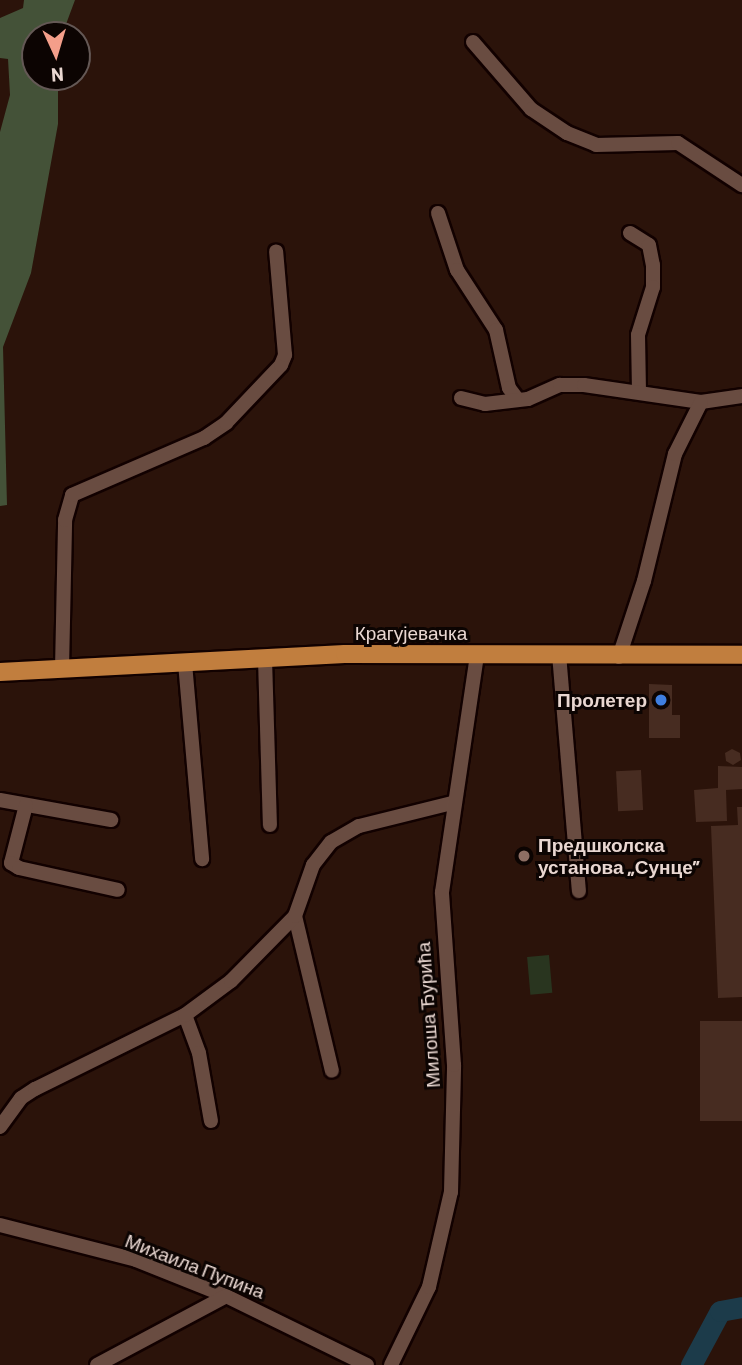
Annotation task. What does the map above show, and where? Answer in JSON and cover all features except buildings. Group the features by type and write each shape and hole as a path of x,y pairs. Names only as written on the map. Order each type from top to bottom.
{"main road":[{"name":"Крагујевачка","path":"0,672 265,659 477,654 742,656"}],"street":[{"path":"474,41 531,109 567,133 596,145 678,143 742,185"},
{"path":"438,213 457,270 496,330 509,388 518,400"},
{"path":"630,233 649,246 653,265 653,288 638,335 639,390"},
{"path":"62,670 64,529 72,495 204,438 226,423 281,365 285,355 276,251"},
{"path":"461,398 485,404 518,400 560,386 639,390 701,402 742,396"},
{"path":"619,657 644,581 672,467 701,402"},
{"name":"Милоша Ђурића","path":"391,1365 429,1287 451,1192 454,1065 442,892 452,803 467,736 477,654"},
{"path":"559,654 579,891"},
{"path":"265,659 270,825"},
{"path":"185,663 202,859"},
{"path":"0,800 111,820"},
{"path":"0,1127 20,1098 34,1089 185,1015 231,981 295,916 313,865 331,842 359,826 452,803"},
{"path":"26,805 11,863 19,869 118,890"},
{"path":"295,916 332,1070"},
{"path":"185,1015 199,1053 211,1121"},
{"name":"Михаила Пупина","path":"0,1225 136,1260 226,1296 367,1365"},
{"path":"97,1365 226,1296"}],"green space":[{"path":"24,0 75,0 67,21 21,21 21,91 58,91 58,124 31,273 3,347 7,505 0,506 0,132 10,95 8,59 0,58 0,18 23,8"},
{"path":"549,955 552,993 530,995 527,957"}],"waterway":[{"path":"691,1365 720,1311 742,1307"}],"place":[{"name":"Пролетер","path":"661,700"},
{"name":"Предшколска установа „Сунце”","path":"524,856"}]}
